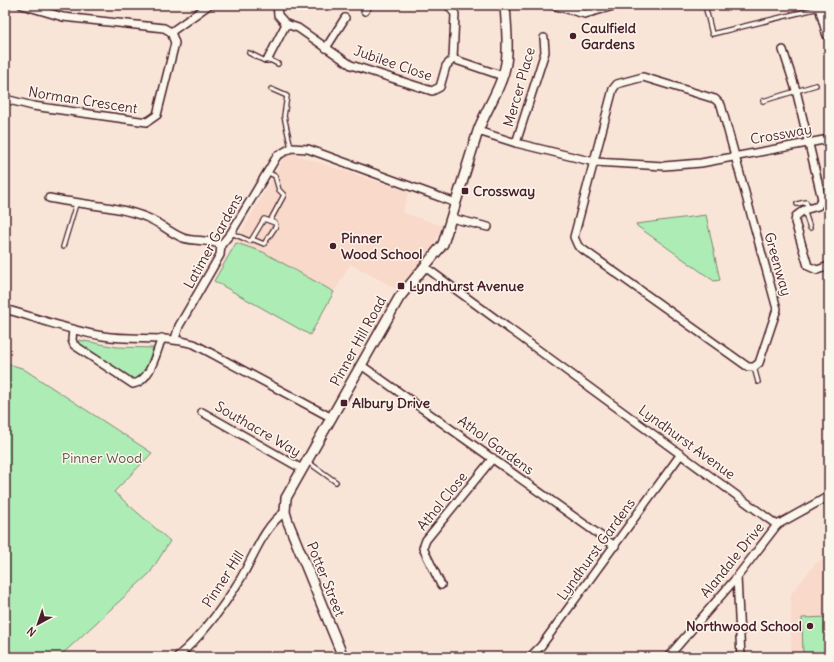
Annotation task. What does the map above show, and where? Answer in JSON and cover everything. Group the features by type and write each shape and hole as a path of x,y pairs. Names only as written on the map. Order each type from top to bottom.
{"main road":[{"path":"822,6 829,34"}],"street":[{"path":"22,5 63,17 164,28 171,32 209,5"},
{"path":"268,59 286,24 278,15 277,5"},
{"path":"448,5 455,14 453,58"},
{"name":"Pinner Hill Road","path":"285,512 286,498 399,298 443,244 478,131 503,76 506,63 505,5"},
{"path":"552,5 585,14 617,5"},
{"path":"326,48 345,18"},
{"name":"Jubilee Close","path":"286,24 298,28 351,65 432,92 440,87 446,66 453,58 503,76"},
{"name":"Norman Crescent","path":"5,100 33,106 147,122 157,115 175,42 171,32"},
{"name":"Mercer Place","path":"516,143 545,52 544,38"},
{"path":"783,50 796,90 822,199 818,206 806,210 796,216 795,222 808,266 818,270 829,266"},
{"name":"Greenway","path":"643,76 715,99 721,105 777,309 759,363 754,367 748,366 578,246 574,237 594,162 613,89 617,84 643,76"},
{"name":"Crossway","path":"478,131 516,143 594,162 664,166 701,163 829,139"},
{"path":"291,148 308,149 456,203"},
{"name":"Latimer Gardens","path":"175,339 179,326 220,255 221,245 231,233 277,156 291,148"},
{"path":"49,198 76,204 124,210 149,218 183,238 196,241 213,241 221,245"},
{"path":"452,218 488,227"},
{"name":"Lyndhurst Avenue","path":"425,267 777,525"},
{"path":"5,309 102,336 175,339 194,344 332,418"},
{"path":"73,329 72,340 74,345 133,384 138,383 146,376 162,338"},
{"name":"Athol Gardens","path":"361,365 615,546"},
{"name":"Southacre Way","path":"202,412 304,465"},
{"name":"Lyndhurst Gardens","path":"530,657 541,646 681,454"},
{"name":"Athol Close","path":"441,585 423,548 426,540 493,458"},
{"name":"Alandale Drive","path":"668,657 736,577 777,525 829,496"},
{"name":"Pinner Hill","path":"177,657 186,650 213,617 240,579 276,518 285,512"},
{"name":"Potter Street","path":"285,512 343,657"},
{"path":"736,577 740,657"}],"lane":[{"path":"705,5 712,34 822,6"},
{"path":"249,53 265,61 268,59 278,64"},
{"path":"763,101 816,85"},
{"path":"271,89 287,96 284,116 291,148"},
{"path":"267,172 275,176 279,190 284,196 270,220"},
{"path":"822,199 829,205"},
{"path":"798,204 806,202 806,210 810,228"},
{"path":"63,247 76,204"},
{"path":"231,233 250,241 252,239 262,244 266,243 276,226 270,220 264,219 252,239"},
{"path":"754,367 758,382"},
{"path":"304,465 336,482"}],"shaded area":[{"name":"Pinner Wood School","path":"287,152 409,192 402,212 442,226 431,250 397,289 350,264 310,335 214,281"},
{"name":"Northwood School","path":"829,556 829,657 791,657 791,594 816,563"}],"green space":[{"path":"706,215 720,280 714,281 636,224"},
{"path":"236,243 263,252 334,292 310,335 214,281"},
{"path":"79,340 117,347 153,348 143,376 138,381 131,380 78,343"},
{"name":"Pinner Wood","path":"5,363 22,368 152,453 114,492 170,541 150,573 59,657 5,657"},
{"path":"829,617 829,657 803,657 802,618"}],"place":[{"name":"Caulfield Gardens","path":"573,36"},
{"name":"Crossway","path":"465,191"},
{"name":"Pinner Wood School","path":"333,246"},
{"name":"Lyndhurst Avenue","path":"401,286"},
{"name":"Albury Drive","path":"344,403"},
{"name":"Northwood School","path":"810,626"}]}
